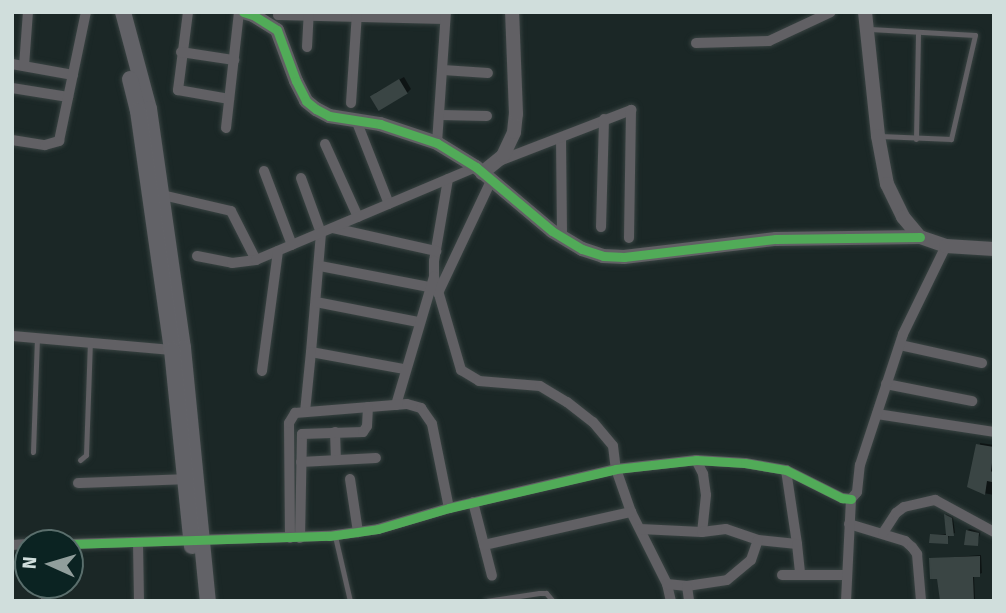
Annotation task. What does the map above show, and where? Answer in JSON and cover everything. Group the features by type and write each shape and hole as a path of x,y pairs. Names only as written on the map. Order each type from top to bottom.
{"main road":[{"path":"113,12 156,194 183,348 197,542 197,601"},
{"path":"123,12 149,108 185,479 208,601"}],"street":[{"path":"24,66 28,12"},
{"path":"12,140 46,145 59,141 86,12"},
{"path":"188,12 178,90 229,99"},
{"path":"226,128 241,12 278,19 309,14 446,16 437,143"},
{"path":"396,405 418,322 483,174 509,147 516,114 512,12"},
{"path":"696,43 769,41 831,12"},
{"path":"865,12 878,135 887,184 903,217 920,237"},
{"path":"307,47 309,14"},
{"path":"351,103 357,14"},
{"path":"278,19 306,101 329,116 390,127 437,143 483,174 562,237 603,256 624,257 776,239 920,237 946,246 994,249"},
{"path":"181,52 234,60"},
{"path":"12,64 73,75"},
{"path":"443,70 488,72"},
{"path":"12,88 68,97"},
{"path":"497,162 631,110 629,238"},
{"path":"441,115 487,116"},
{"path":"601,228 604,119"},
{"path":"356,120 389,204"},
{"path":"561,138 562,237"},
{"path":"325,144 358,217"},
{"path":"264,171 292,245"},
{"path":"197,256 232,263 256,260 448,179 483,174"},
{"path":"301,178 321,233 320,266 304,412"},
{"path":"448,179 436,251 434,286 461,370 479,381 540,386 567,401 593,422 613,446 616,469 631,512 667,584 671,601"},
{"path":"156,194 230,211 256,260"},
{"path":"333,228 436,251"},
{"path":"846,601 851,499 857,492 860,465 915,304 946,246"},
{"path":"262,371 278,251"},
{"path":"320,266 434,286"},
{"path":"316,302 418,322"},
{"path":"12,336 172,350"},
{"path":"900,345 982,363"},
{"path":"311,352 404,369"},
{"path":"886,384 972,401"},
{"path":"295,538 289,423 295,413 396,405 421,408 428,415 449,508"},
{"path":"295,538 302,434 366,429 368,407"},
{"path":"877,414 994,432"},
{"path":"335,432 336,460"},
{"path":"301,462 376,458"},
{"path":"696,460 703,474 706,495 702,532"},
{"path":"84,544 295,538 358,532 616,469 696,460 745,463 786,470 842,498 851,499"},
{"path":"786,470 800,575"},
{"path":"78,483 185,479"},
{"path":"350,479 358,532"},
{"path":"883,533 896,513 904,507 934,500 994,532"},
{"path":"473,502 492,576"},
{"path":"485,545 631,512"},
{"path":"849,524 905,541 917,554 921,601"},
{"path":"640,530 702,532 726,529 758,540 797,544"},
{"path":"667,584 687,586 727,579 742,570 751,560 758,540"},
{"path":"138,543 139,601"},
{"path":"782,575 847,575"},
{"path":"687,586 690,601"}],"lane":[{"path":"866,29 975,35 951,139 878,135"},
{"path":"916,139 918,33"},
{"path":"33,452 37,339"},
{"path":"80,460 86,455 90,343"},
{"path":"335,535 350,601"},
{"path":"486,601 539,593 546,593 553,601"}],"building":[{"path":"399,79 408,94 379,111 370,97"},
{"path":"976,444 994,447 991,471 994,474 992,482 987,481 985,495 967,487"},
{"path":"944,514 952,518 954,536 948,536 948,544 929,543 930,534 946,535"},
{"path":"966,530 979,533 978,546 964,545"},
{"path":"980,556 980,577 973,577 974,601 940,601 937,579 930,579 929,558"}],"cycle path":[{"path":"243,12 277,30 296,81 306,101 316,109 329,116 380,124 437,143 476,167 552,231 582,249 603,256 624,257 776,239 920,237"},
{"path":"84,544 329,536 378,529 449,508 616,469 696,460 745,463 786,470 842,498 851,499"}]}
